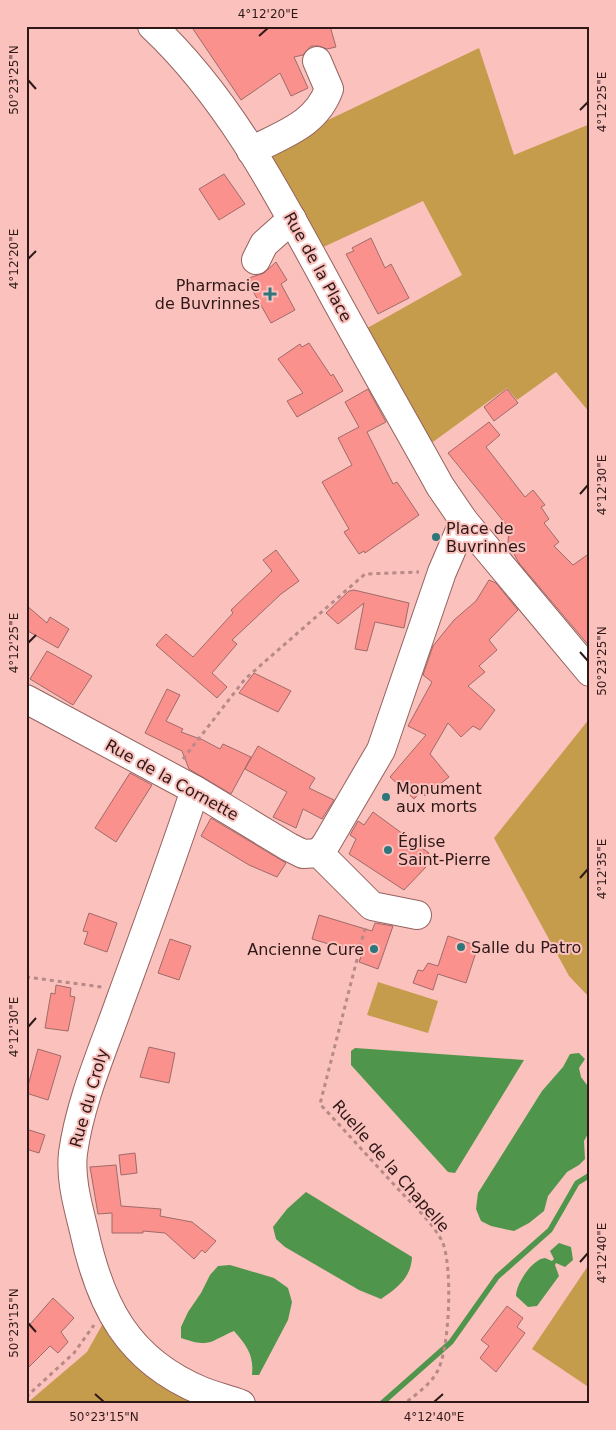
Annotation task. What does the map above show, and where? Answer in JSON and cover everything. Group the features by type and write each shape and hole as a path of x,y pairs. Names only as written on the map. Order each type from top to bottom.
{"street":[{"name":"Rue de la Place","path":"152,26 180,52 251,151 292,219 440,486 464,521 590,672"},
{"path":"251,151 316,114 324,102 329,89 317,61"},
{"path":"256,260 264,244 292,219"},
{"path":"417,915 372,906 319,853 381,750 442,572 464,521"},
{"name":"Rue de la Cornette","path":"26,698 195,790 303,854 319,853"},
{"name":"Rue du Croly","path":"195,790 91,1081 80,1117 73,1155 74,1186 95,1279 107,1306 123,1332 157,1365 201,1391 241,1404"}],"path":[{"path":"169,777 246,679 365,574 442,572"},
{"name":"Ruelle de la Chapelle","path":"372,906 320,1104 426,1219 442,1242 448,1281 447,1331 444,1354 438,1372 428,1384 404,1404"},
{"path":"26,977 125,990"},
{"path":"26,1397 74,1353 107,1306"}],"shaded area":[{"path":"479,48 514,155 590,124 590,413 556,372 517,400 507,388 426,447 362,331 462,275 423,201 319,249 261,152"},
{"path":"590,718 590,998 569,976 494,838"},
{"path":"378,982 438,1001 428,1033 367,1015"},
{"path":"355,1048 524,1060 455,1173 448,1172 351,1065 351,1051"},
{"path":"579,1053 585,1059 579,1068 581,1077 590,1089 590,1130 584,1141 585,1159 567,1172 548,1196 544,1211 529,1223 514,1231 491,1226 481,1221 476,1209 478,1193 542,1091 563,1067 570,1054"},
{"path":"306,1192 412,1257 409,1271 402,1282 381,1299 359,1290 285,1247 276,1239 273,1227 287,1209"},
{"path":"559,1243 571,1247 573,1260 565,1267 556,1263 559,1276 537,1306 528,1307 516,1296 519,1285 530,1267 540,1259 545,1258 552,1261 554,1259 550,1251"},
{"path":"590,1263 590,1388 532,1349"},
{"path":"230,1265 274,1278 288,1288 292,1302 288,1320 259,1375 252,1375 252,1362 249,1351 234,1331 214,1341 204,1343 181,1338 181,1327 210,1275 218,1266"},
{"path":"106,1318 219,1404 26,1404 87,1352"}],"building":[{"path":"191,26 330,26 336,47 327,49 311,46 303,55 294,57 308,88 291,96 280,73 241,100"},
{"path":"224,174 245,204 219,220 199,189"},
{"path":"371,238 385,268 391,264 409,298 378,314 346,254 354,251 352,248"},
{"path":"276,262 287,280 281,284 295,310 271,323 246,279 264,273"},
{"path":"309,343 331,376 333,374 343,391 297,417 287,401 303,393 278,359 300,344 302,347"},
{"path":"368,389 386,422 367,432 393,484 397,482 419,515 365,553 364,551 359,554 344,532 349,529 322,482 352,465 338,438 359,427 345,402"},
{"path":"507,389 518,403 494,421 484,407"},
{"path":"489,422 500,435 486,447 525,497 533,490 545,505 541,507 549,519 544,523 559,542 554,546 573,565 590,553 590,647 519,563 508,543 509,528 448,453"},
{"path":"276,550 299,581 281,594 232,640 237,644 212,673 227,687 217,698 156,645 166,634 193,657 233,613 231,610 272,571 263,560"},
{"path":"489,580 496,583 518,610 489,640 497,650 479,666 485,672 468,686 495,710 480,730 473,726 461,737 448,723 430,754 449,777 425,796 422,790 414,799 390,777 426,735 408,726 432,682 423,675 433,646 454,620 476,601"},
{"path":"354,590 409,603 404,628 375,622 367,651 355,649 364,603 338,624 326,613 349,591"},
{"path":"26,605 47,623 50,617 69,629 58,648 26,630"},
{"path":"47,651 92,676 73,705 30,679"},
{"path":"254,673 291,691 278,712 239,693"},
{"path":"167,689 180,695 166,721 183,729 181,732 220,749 223,744 251,757 231,794 189,769 182,751 145,733"},
{"path":"258,746 315,778 309,788 334,800 322,819 303,809 296,828 273,817 287,792 245,769"},
{"path":"130,773 152,785 116,842 95,828"},
{"name":"Église Saint-Pierre","path":"373,812 429,853 423,862 426,867 404,890 349,854 356,839 350,835 358,821 364,825"},
{"path":"211,818 286,863 277,877 249,865 201,836"},
{"path":"89,913 117,923 107,952 84,944 88,932 83,931"},
{"path":"319,915 372,931 375,923 393,926 378,969 359,962 362,954 312,939"},
{"name":"Salle du Patro","path":"448,936 478,946 466,983 438,974 433,990 413,983 418,970 423,971 428,963 438,966"},
{"path":"170,939 191,946 179,980 158,973"},
{"path":"56,985 71,988 70,996 75,997 68,1031 45,1028 51,993 55,994"},
{"path":"149,1047 175,1053 169,1083 140,1077"},
{"path":"38,1049 61,1056 48,1100 26,1093"},
{"path":"26,1129 45,1135 39,1153 26,1149"},
{"path":"135,1153 137,1173 121,1175 119,1155"},
{"path":"116,1165 121,1206 161,1209 160,1216 192,1222 216,1241 205,1253 202,1250 194,1259 165,1233 143,1231 143,1233 112,1233 112,1213 98,1214 90,1167"},
{"path":"53,1298 74,1318 61,1332 68,1342 58,1353 50,1346 26,1370 26,1329"},
{"path":"507,1306 523,1318 517,1327 525,1333 496,1372 480,1358 489,1346 481,1340"}],"waterway":[{"path":"381,1404 451,1342 497,1277 550,1230 577,1183 590,1175"}],"place":[{"name":"Pharmacie de Buvrinnes","path":"270,294"},
{"name":"Place de Buvrinnes","path":"436,537"},
{"name":"Monument aux morts","path":"386,797"},
{"name":"Église Saint-Pierre","path":"388,850"},
{"name":"Salle du Patro","path":"461,947"},
{"name":"Ancienne Cure","path":"374,949"}]}
